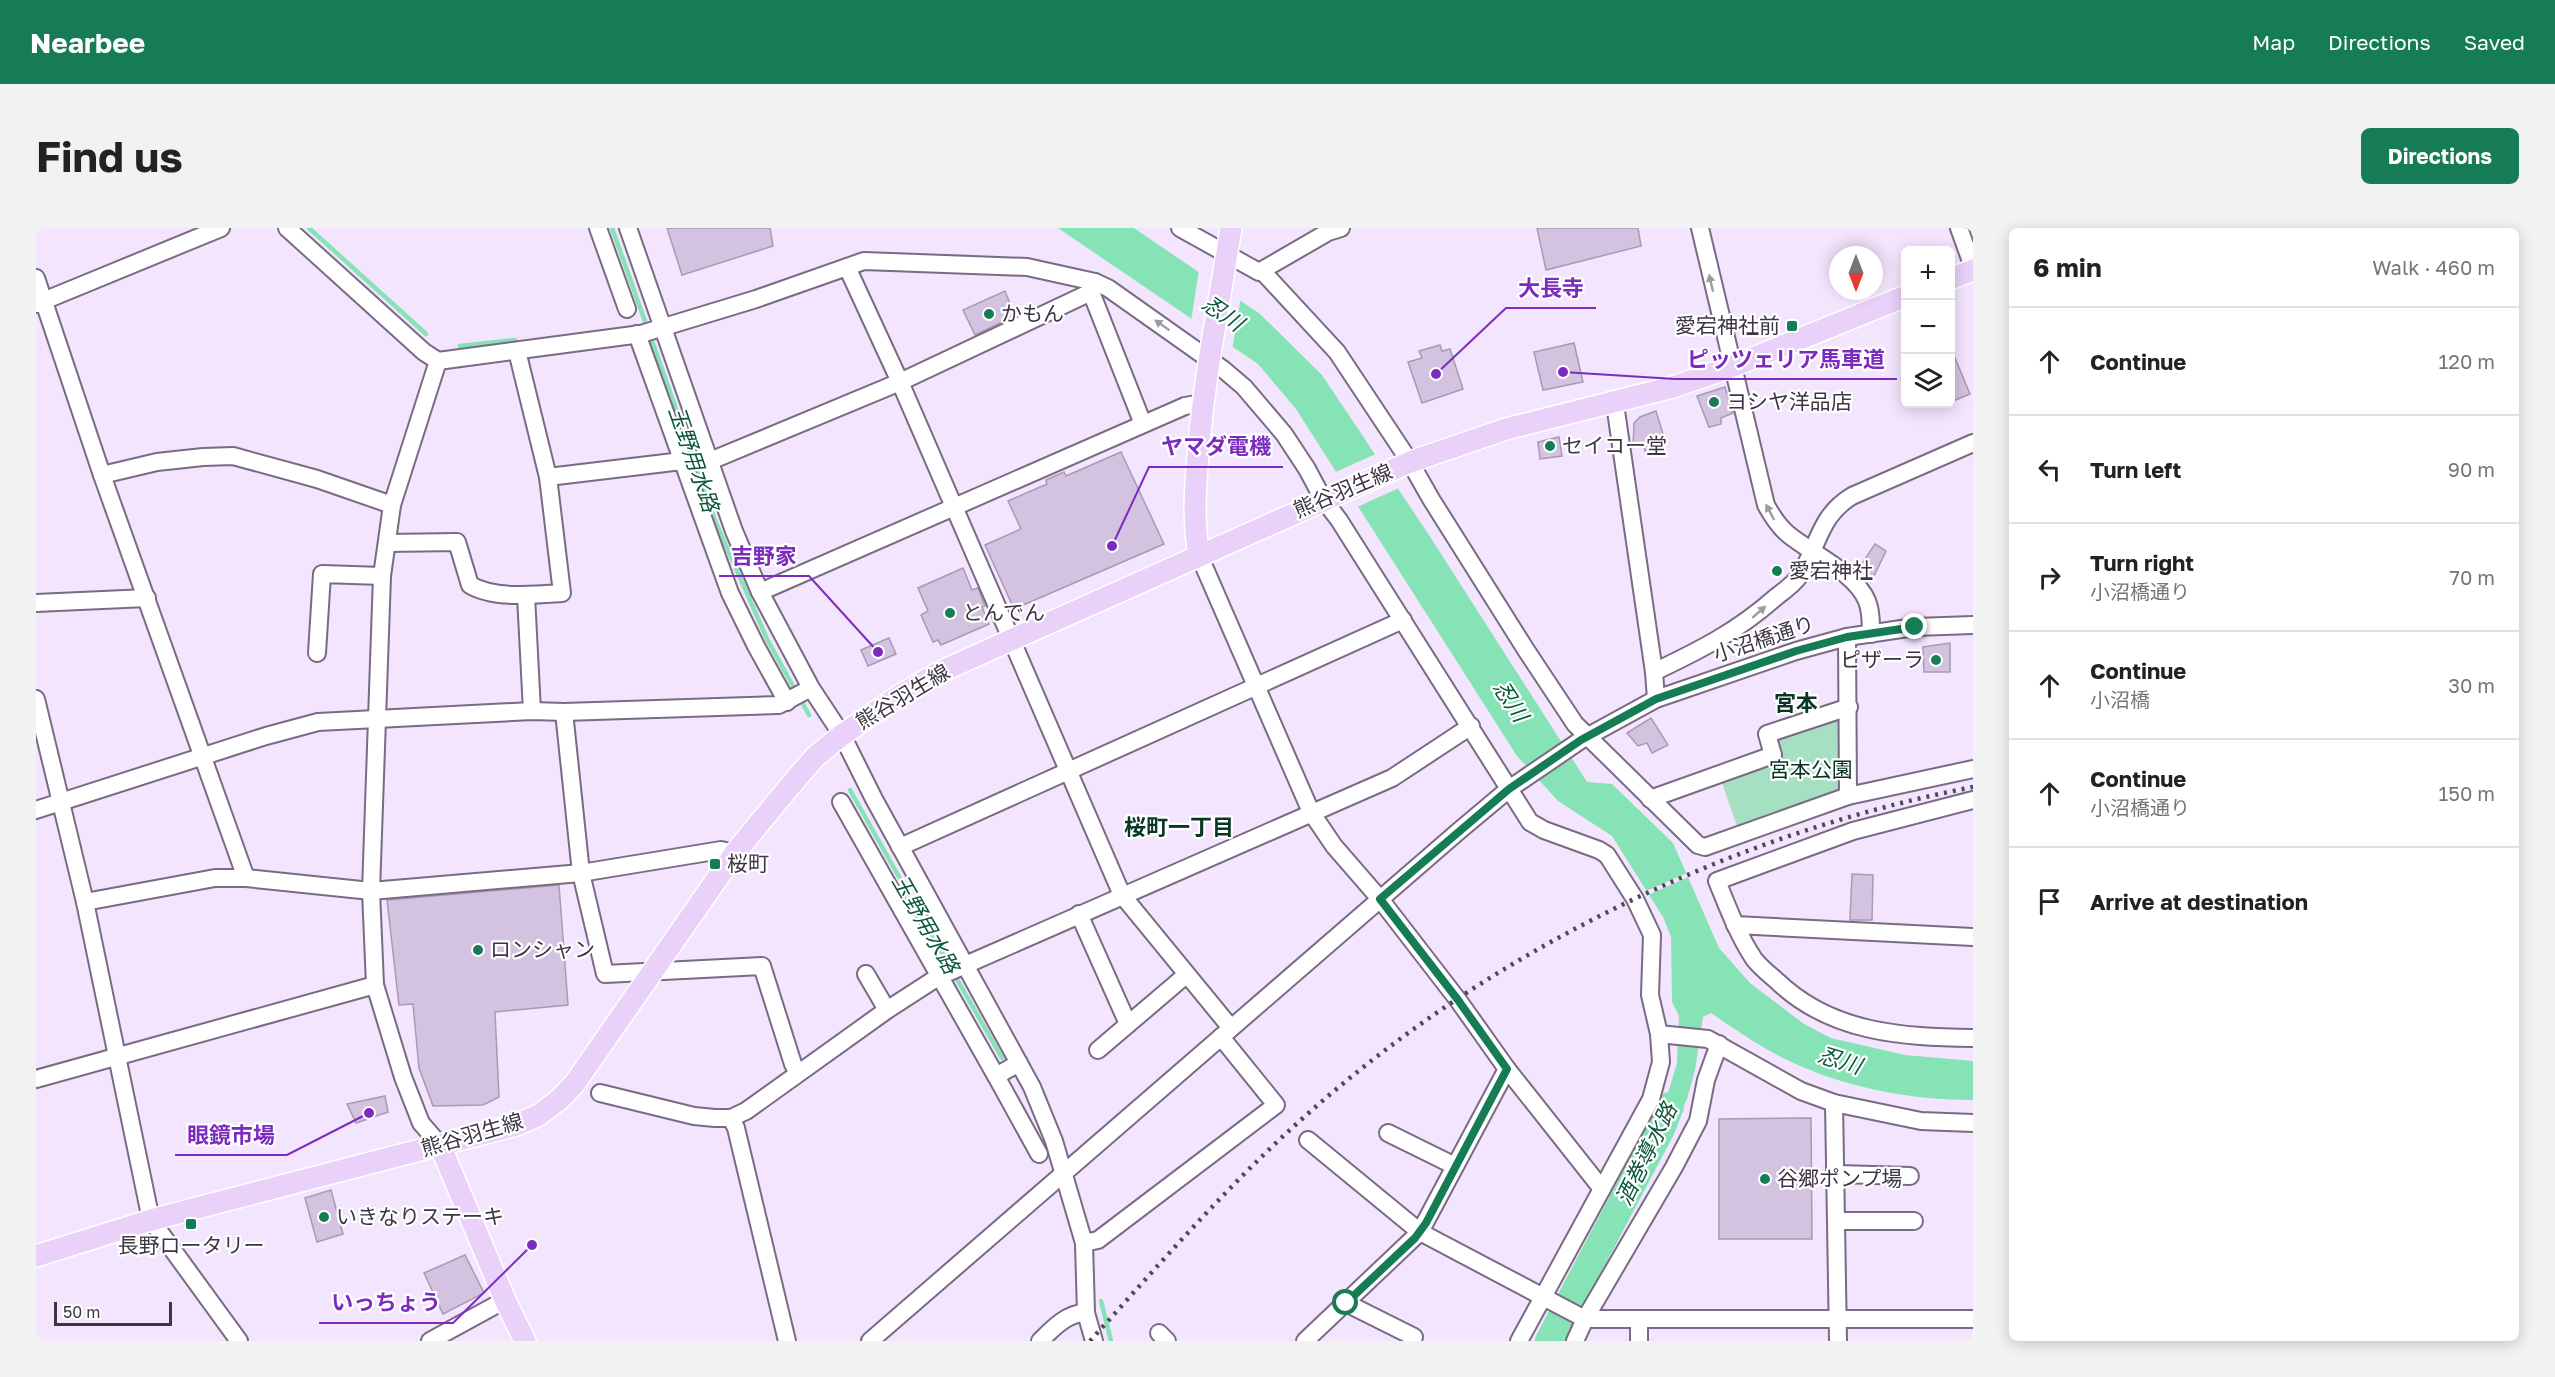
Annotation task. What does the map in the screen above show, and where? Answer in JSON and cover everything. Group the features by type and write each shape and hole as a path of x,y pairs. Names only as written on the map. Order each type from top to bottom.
{"main road":[{"path":"1199,555 1195,531 1195,501 1202,403 1231,228"},
{"path":"1955,277 1973,268"},
{"name":"熊谷羽生線","path":"36,1256 151,1220 516,1125 539,1115 560,1099 575,1083 735,853 815,757 842,735 920,684 1011,640 1407,463 1506,429 1615,404 1673,387 1731,367 1901,299"},
{"path":"440,1145 505,1300 525,1341"}],"street":[{"path":"40,302 220,228"},
{"path":"287,228 424,352 438,361 649,331 864,261 1027,267 1093,287 1151,317 1210,356 1244,387 1284,434 1327,497 1339,520 1512,787 1530,822 1544,830 1607,855 1635,899 1652,935 1650,995 1668,1034 1651,1100 1602,1189 1548,1299 1519,1341"},
{"path":"598,228 627,309"},
{"path":"628,228 649,331 682,461 719,532 760,592 809,690 842,735 900,847 996,1076 1039,1154"},
{"path":"1180,228 1226,260 1259,272 1263,272 1328,232 1341,228"},
{"path":"1700,228 1731,367 1766,505 1775,521 1788,534 1832,563 1858,586 1867,601 1871,634"},
{"path":"1959,228 1973,268"},
{"path":"847,267 900,382 1122,895 1186,975 1276,1105 1098,1240 1084,1243"},
{"path":"1263,272 1337,352 1526,650 1585,738 1698,845 1705,847 1848,796 1973,769"},
{"path":"36,278 40,302 246,878"},
{"path":"710,461 900,382 1093,287"},
{"path":"1093,287 1143,424"},
{"path":"649,331 710,461 730,593 756,646 788,702"},
{"path":"387,543 457,542 470,585 478,590 526,596 562,593 548,477 517,351"},
{"path":"438,361 392,505 382,576 379,718 371,891 375,985 403,1077 418,1114 422,1123 440,1145"},
{"path":"760,592 1185,406 1202,403"},
{"path":"1615,404 1656,699"},
{"path":"1654,672 1711,645 1754,617 1799,577 1825,520 1838,504 1973,443"},
{"path":"102,475 157,462 233,456 316,479 392,505"},
{"path":"548,477 682,461"},
{"path":"1199,555 1311,812 1334,846 1380,899 1507,1069 1602,1189"},
{"path":"317,653 322,574 382,576"},
{"path":"526,596 532,711"},
{"path":"36,603 147,598"},
{"path":"900,847 1403,620"},
{"name":"小沼橋通り","path":"1512,787 1585,738 1656,699 1796,651 1847,637 1915,627 1973,625"},
{"path":"1847,637 1848,796"},
{"path":"36,810 61,800 318,722 532,711 779,705 809,690"},
{"path":"36,699 85,902 151,1220 239,1341"},
{"path":"1650,799 1773,755 1767,734 1849,707"},
{"path":"564,712 581,873 605,974 762,966 793,1064 798,1073"},
{"path":"600,1094 694,1116 731,1118 747,1111 887,1010 952,971 1408,770 1471,726"},
{"path":"870,1341 1512,787"},
{"path":"1973,800 1853,831 1717,881 1735,925 1756,961 1807,1006 1836,1020 1910,1037 1973,1038"},
{"path":"841,802 873,860 1020,1063 1046,1119 1065,1172 1084,1243 1086,1313 1093,1340"},
{"path":"85,902 215,878 246,878 371,891 581,873 721,850 735,853"},
{"path":"1079,914 1128,1024"},
{"path":"1735,925 1973,937"},
{"path":"866,974 887,1010"},
{"path":"1098,1050 1186,975"},
{"path":"36,1079 375,985"},
{"path":"1668,1034 1713,1041 1801,1091 1834,1103 1921,1121 1973,1123"},
{"path":"1575,1341 1580,1317 1674,1167 1698,1120 1713,1041"},
{"path":"996,1076 1020,1063"},
{"path":"1305,1341 1420,1232 1507,1069"},
{"path":"1834,1103 1838,1341"},
{"path":"731,1118 787,1341"},
{"path":"1388,1133 1455,1166"},
{"path":"1308,1140 1420,1232 1580,1317 1973,1319"},
{"path":"1836,1174 1910,1176"},
{"path":"1836,1221 1914,1221"},
{"path":"430,1341 505,1300"},
{"path":"1346,1303 1414,1337"},
{"path":"1040,1341 1069,1316 1078,1312 1086,1313"},
{"path":"1639,1318 1639,1341"}],"green space":[{"name":"宮本公園","path":"1843,717 1843,787 1839,795 1738,829 1721,780 1781,759 1774,739"}],"water":[{"name":"忍川","path":"1058,228 1134,228 1260,314 1322,375 1429,535 1587,782 1612,784 1673,843 1719,948 1750,983 1804,1024 1831,1038 1905,1055 1973,1061 1973,1100 1928,1098 1884,1092 1840,1081 1775,1054 1711,1013 1703,1017 1695,1070 1687,1099 1672,1129 1665,1128 1655,1142 1659,1126 1656,1120 1668,1093 1677,1063 1679,1016 1672,1002 1671,937 1663,917 1612,836 1558,801 1517,756 1296,409 1258,364"}],"pier":[{"path":"1199,269 1241,297 1232,350 1191,322"},
{"path":"1378,453 1401,487 1355,508 1333,473"},
{"path":"1689,872 1691,876 1648,895 1646,891"}],"building":[{"path":"667,228 770,228 773,246 682,275"},
{"path":"1537,228 1638,228 1641,246 1546,270"},
{"name":"かもん","path":"1005,291 1015,316 975,335 963,310"},
{"path":"1574,343 1583,382 1543,390 1534,352"},
{"path":"1440,345 1442,351 1450,349 1463,389 1422,403 1408,362 1422,358 1419,351"},
{"path":"1955,358 1970,394 1955,400"},
{"path":"1725,387 1733,413 1721,418 1721,424 1709,427 1697,396"},
{"path":"1656,411 1666,444 1645,451 1643,444 1633,447 1634,423 1640,417"},
{"path":"1559,437 1562,456 1540,459 1538,442"},
{"path":"1121,452 1164,544 1014,609 985,545 1021,529 1008,501 1047,484 1046,480 1064,472 1066,476"},
{"path":"1875,544 1886,551 1871,582 1857,571"},
{"path":"963,568 972,590 978,588 989,624 941,645 938,640 933,642 921,615 928,611 918,588"},
{"path":"889,638 896,654 868,666 861,650"},
{"path":"1950,643 1950,672 1924,672 1923,647"},
{"path":"1651,718 1668,745 1652,753 1647,743 1638,746 1627,733"},
{"path":"1852,874 1873,875 1872,920 1850,920"},
{"name":"ロンシャン","path":"559,885 568,1005 495,1012 499,1097 483,1105 433,1106 419,1068 413,1004 399,1005 387,900"},
{"path":"385,1096 388,1112 356,1123 347,1104"},
{"name":"谷郷ポンプ場","path":"1811,1118 1812,1239 1719,1239 1719,1119"},
{"path":"331,1190 343,1234 317,1242 305,1198"},
{"path":"465,1255 484,1293 443,1314 424,1273"}],"waterway":[{"path":"309,228 426,334"},
{"name":"玉野用水路","path":"612,228 647,327"},
{"name":"玉野用水路","path":"650,335 716,523 767,639 809,715"},
{"path":"460,346 515,340"},
{"name":"玉野用水路","path":"850,790 950,967"},
{"name":"玉野用水路","path":"954,974 1002,1058"},
{"name":"酒巻導水路","path":"1549,1341 1661,1129 1670,1106"},
{"name":"玉野用水路","path":"1101,1301 1111,1341"}],"railway":[{"path":"1090,1341 1214,1205 1292,1128 1365,1066 1442,1009 1524,957 1610,911 1698,871 1788,836 1880,808 1973,787"}],"place":[{"name":"かもん","path":"989,314"},
{"name":"愛宕神社前","path":"1792,326"},
{"name":"ピッツェリア馬車道","path":"1563,372"},
{"name":"大長寺","path":"1436,374"},
{"name":"ヨシヤ洋品店","path":"1714,402"},
{"name":"セイコー堂","path":"1550,446"},
{"name":"ヤマダ電機","path":"1112,546"},
{"name":"愛宕神社","path":"1777,571"},
{"name":"とんでん","path":"950,613"},
{"name":"吉野家","path":"878,652"},
{"name":"ピザーラ","path":"1936,660"},
{"name":"桜町","path":"715,864"},
{"name":"ロンシャン","path":"478,950"},
{"name":"眼鏡市場","path":"369,1113"},
{"name":"谷郷ポンプ場","path":"1765,1179"},
{"name":"いきなりステーキ","path":"324,1217"},
{"name":"長野ロータリー","path":"191,1224"},
{"name":"いっちょう","path":"532,1245"}],"district":[{"name":"宮本","path":"1796,703"},
{"name":"桜町一丁目","path":"1179,827"}],"route":[{"path":"1346,1303 1415,1238 1426,1223 1458,1158 1507,1069 1458,1000 1380,899 1509,789 1581,740 1656,699 1796,651 1847,637 1915,627"}]}
